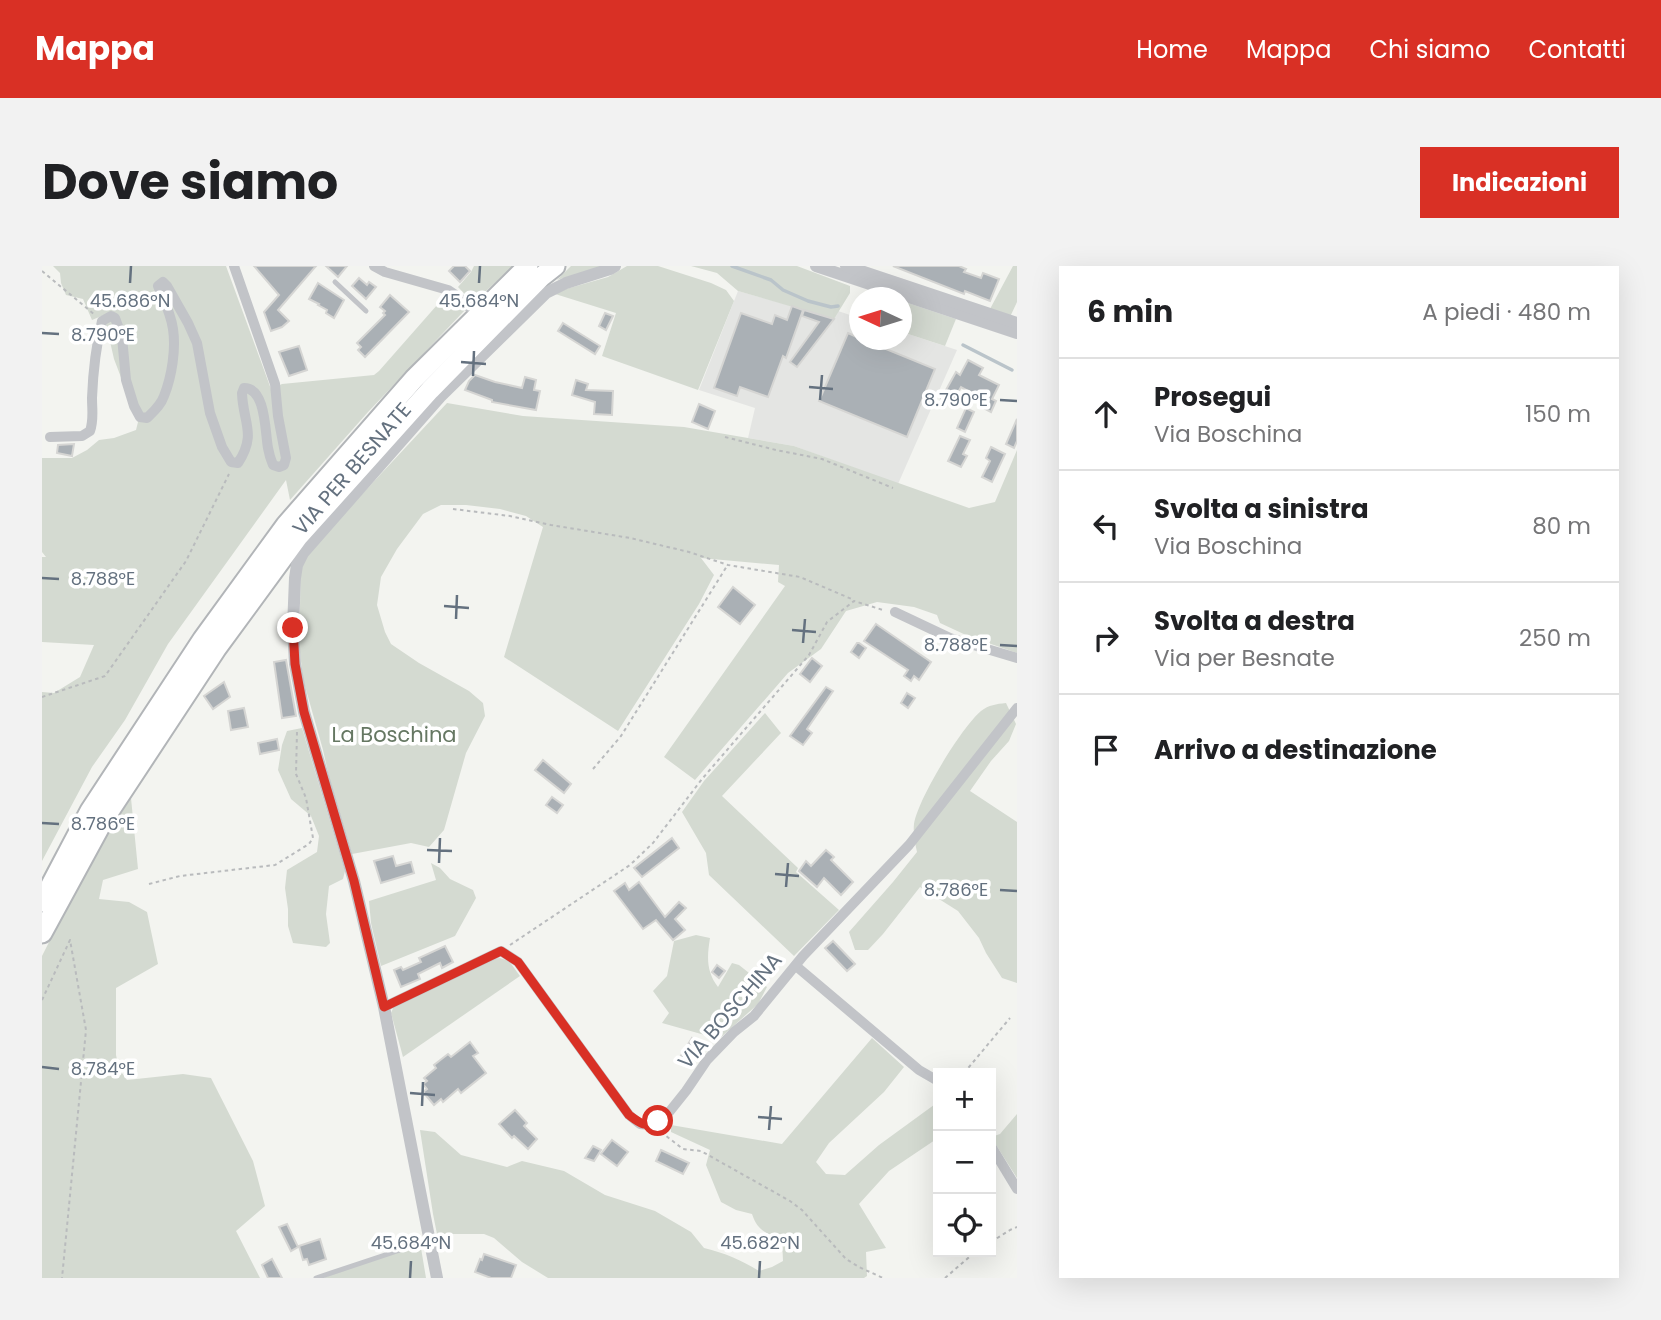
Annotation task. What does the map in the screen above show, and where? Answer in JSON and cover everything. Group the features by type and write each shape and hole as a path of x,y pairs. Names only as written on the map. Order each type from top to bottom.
{"highway":[{"path":"42,902 90,811 203,639 286,525 414,379 528,266"},
{"path":"42,933 104,819 216,649 298,537 430,390 555,266"}],"street":[{"path":"50,437 82,436 90,431 93,422 94,361 102,321 111,316 115,318 122,337 126,380 134,406 140,416 148,418 156,410 164,397 172,361 173,330 158,286 163,282 197,342 211,413 222,447 232,462 238,463 247,449 248,430 242,393 244,388 248,387 261,403 273,465 284,465 286,458 275,384 234,266"},
{"name":"VIA PER BESNATE","path":"438,1278 384,1007 354,881 306,717 295,664 293,628 298,565 303,553 493,340 546,293 615,266"},
{"path":"816,266 1017,333"},
{"path":"846,266 1017,323"},
{"path":"376,267 448,290 469,307"},
{"path":"895,612 950,638 1017,658"},
{"name":"VIA BOSCHINA","path":"658,1121 686,1091 707,1059 754,1016 803,956 909,845 1017,708"},
{"path":"384,1007 501,951 518,962 629,1115 640,1124 649,1125 658,1121"},
{"path":"796,966 911,1064 933,1078"},
{"path":"996,1154 1017,1189"}],"lane":[{"path":"335,282 366,311"},
{"path":"316,1278 415,1245 430,1243"}],"path":[{"path":"42,271 102,321"},
{"path":"725,437 822,459 893,488"},
{"path":"42,696 105,676 186,561 232,462"},
{"path":"453,509 510,516 630,538 690,552 728,565 800,577 855,601 895,612"},
{"path":"593,769 621,736 728,565"},
{"path":"501,951 630,865 653,843 702,779 809,655 827,622 855,601"},
{"path":"149,884 180,876 275,865 309,844 313,838 306,798 295,766 299,722 306,717"},
{"path":"42,1000 70,940 86,1030 62,1278"},
{"path":"968,1068 1010,1018"},
{"path":"658,1121 662,1134 683,1149 701,1151 802,1209 846,1259 883,1278"},
{"path":"996,1239 1017,1227"},
{"path":"945,1278 969,1257"}],"shaded area":[{"path":"738,291 834,318 838,311 849,315 849,350 912,350 912,335 957,350 898,484 794,446 748,438 755,408 699,390"}],"green space":[{"path":"53,266 226,266 271,389 282,384 374,375 445,296 465,310 368,412 290,500 286,480 168,644 125,720 92,767 42,861 42,692 54,693 80,677 94,645 42,642 42,557 46,557 42,552 42,458 72,458 99,440 136,430 138,422 114,359 104,315 92,320 83,299 66,295 60,273"},
{"path":"474,266 513,266 473,303 458,287"},
{"path":"571,266 604,266 557,280"},
{"path":"627,266 658,266 711,283 726,290 734,301 698,390 602,356 616,313 552,293 608,277"},
{"path":"691,266 797,266 850,286 849,295 834,319 738,291 717,273"},
{"path":"1013,266 1017,266 1017,302 1010,317 990,309"},
{"path":"912,304 956,319 945,346 912,335"},
{"name":"La Boschina","path":"447,403 523,416 684,427 794,446 969,508 995,502 1017,450 1017,653 968,636 940,623 937,615 914,607 877,602 846,611 821,649 788,673 695,780 664,757 785,586 778,582 779,565 701,558 714,575 699,604 618,731 504,657 543,527 526,516 500,509 441,505 423,514 397,549 381,577 377,605 391,644 469,691 483,703 485,716 466,753 444,830 429,847 411,843 352,854 303,679 299,643 301,568 310,550"},
{"path":"1006,703 1016,724 1009,741 970,791 1017,822 1017,983 1002,978 979,938 958,911 920,887 868,950 855,950 849,932 917,852 914,824 917,813 942,764 981,711"},
{"path":"765,713 781,733 722,796 798,868 796,872 839,910 794,956 709,875 706,853 682,812 704,781"},
{"path":"302,728 345,871 343,879 329,886 326,914 330,943 326,947 293,943 288,926 285,888 287,870 317,852 319,836 311,816 291,799 278,770 287,731"},
{"path":"131,798 138,869 103,880 99,899 129,902 147,912 158,964 116,988 116,1055 119,1069 127,1080 183,1074 211,1078 253,1161 265,1206 236,1231 260,1278 42,1278 42,956 91,859"},
{"path":"431,863 450,879 473,890 476,898 455,936 381,966 369,901 436,880"},
{"path":"696,935 710,938 708,964 718,987 732,963 739,965 767,987 758,1004 719,1039 662,1023 669,1013 653,991 667,976 674,941"},
{"path":"492,959 509,961 520,976 403,1057 391,1013 394,1006"},
{"path":"872,1038 904,1067 884,1092 829,1143 816,1162 826,1174 845,1175 879,1145 933,1106 933,1141 889,1171 859,1204 886,1248 866,1252 867,1276 864,1278 548,1278 522,1262 494,1238 484,1234 437,1234 420,1130 435,1132 461,1155 507,1167 522,1161 564,1171 605,1195 655,1211 691,1232 704,1248 733,1257 759,1271 783,1261 782,1240 760,1228 752,1214 721,1202 706,1165 710,1150 671,1132 671,1125 782,1144"},
{"path":"1017,1114 1017,1178 996,1145 996,1135"},
{"path":"421,1248 426,1278 323,1278 391,1252"}],"building":[{"path":"254,266 316,266 278,310 289,321 271,331 264,312 279,295"},
{"path":"326,266 347,266 338,277"},
{"path":"454,266 465,266 470,271 460,282 449,271"},
{"path":"893,266 959,266 966,269 964,272 981,278 983,273 999,279 990,301 965,291 964,294"},
{"path":"359,278 367,285 369,282 376,287 366,299 352,286"},
{"path":"318,283 344,300 334,318 326,313 327,310 309,299"},
{"path":"390,295 409,312 365,357 358,350 361,347 357,343 385,315 385,311 380,307"},
{"path":"792,306 803,310 786,358 783,356 768,397 740,387 737,396 714,388 741,313 772,324 775,315 787,320"},
{"path":"804,310 834,319 797,367 790,362 819,322 802,316"},
{"path":"605,313 613,316 606,330 599,326"},
{"path":"563,323 600,346 595,354 558,331"},
{"path":"848,333 849,350 888,350 935,369 907,437 819,401"},
{"path":"299,346 307,370 289,376 279,352"},
{"path":"968,360 983,368 979,375 999,385 992,399 996,401 991,412 978,405 981,398 961,387 951,405 941,399 956,372 960,375"},
{"path":"475,375 522,388 525,377 536,380 534,390 540,391 536,410 492,402 465,390"},
{"path":"576,380 588,384 586,390 613,391 612,415 594,414 595,402 572,395"},
{"path":"699,404 715,411 708,429 692,422"},
{"path":"966,408 974,412 965,432 957,428"},
{"path":"1017,419 1017,441 1014,448 1006,444"},
{"path":"960,436 970,440 963,454 967,456 961,467 948,461"},
{"path":"74,444 72,456 57,453 58,445"},
{"path":"991,447 1005,454 992,482 982,477 990,461 986,458"},
{"path":"733,587 755,605 740,624 718,607"},
{"path":"876,624 931,662 919,680 914,676 911,681 904,676 908,670 864,641"},
{"path":"857,643 866,648 859,658 851,652"},
{"path":"812,658 822,666 810,682 800,674"},
{"path":"286,660 296,716 282,718 274,662"},
{"path":"224,682 230,697 213,709 204,696"},
{"path":"826,687 833,691 807,729 812,733 803,745 790,736"},
{"path":"907,693 915,698 908,708 901,703"},
{"path":"244,708 248,727 231,730 228,711"},
{"path":"277,739 279,750 260,754 258,743"},
{"path":"543,760 571,784 564,793 535,770"},
{"path":"552,797 563,805 557,813 546,805"},
{"path":"672,838 679,848 642,877 634,868"},
{"path":"826,850 834,857 831,860 853,882 841,895 824,878 817,887 799,871 806,861 811,866"},
{"path":"393,856 396,866 411,862 414,873 381,883 374,861"},
{"path":"639,882 665,917 679,902 686,908 675,919 685,930 673,940 656,920 643,929 614,891 625,883 629,890"},
{"path":"833,941 855,964 847,971 825,948"},
{"path":"445,946 453,962 442,968 440,963 418,974 420,979 401,987 394,970 401,967 403,970 421,962 419,958"},
{"path":"717,965 725,971 719,978 712,972"},
{"path":"692,1038 703,1045 690,1066 679,1059"},
{"path":"470,1042 478,1053 473,1056 486,1073 461,1093 458,1089 443,1102 441,1099 434,1105 423,1092 427,1089 423,1084 427,1081 424,1078 436,1068 434,1065 448,1054 451,1057"},
{"path":"515,1110 527,1123 524,1126 537,1139 528,1149 514,1136 512,1138 499,1124"},
{"path":"612,1140 628,1152 617,1166 601,1154"},
{"path":"593,1146 601,1150 594,1161 585,1158"},
{"path":"661,1150 689,1163 683,1174 656,1161"},
{"path":"287,1224 298,1247 291,1251 279,1227"},
{"path":"320,1239 326,1259 309,1265 307,1259 303,1260 299,1246"},
{"path":"484,1254 516,1265 511,1278 491,1278 475,1272"},
{"path":"272,1259 282,1278 268,1278 262,1265"}],"waterway":[{"path":"732,266 771,280 783,290 808,301 831,307 838,306"},
{"path":"963,345 1012,370"}],"route":[{"path":"293,628 295,664 304,712 354,881 384,1007 501,951 518,962 629,1115 640,1124 649,1125 658,1121"}]}
